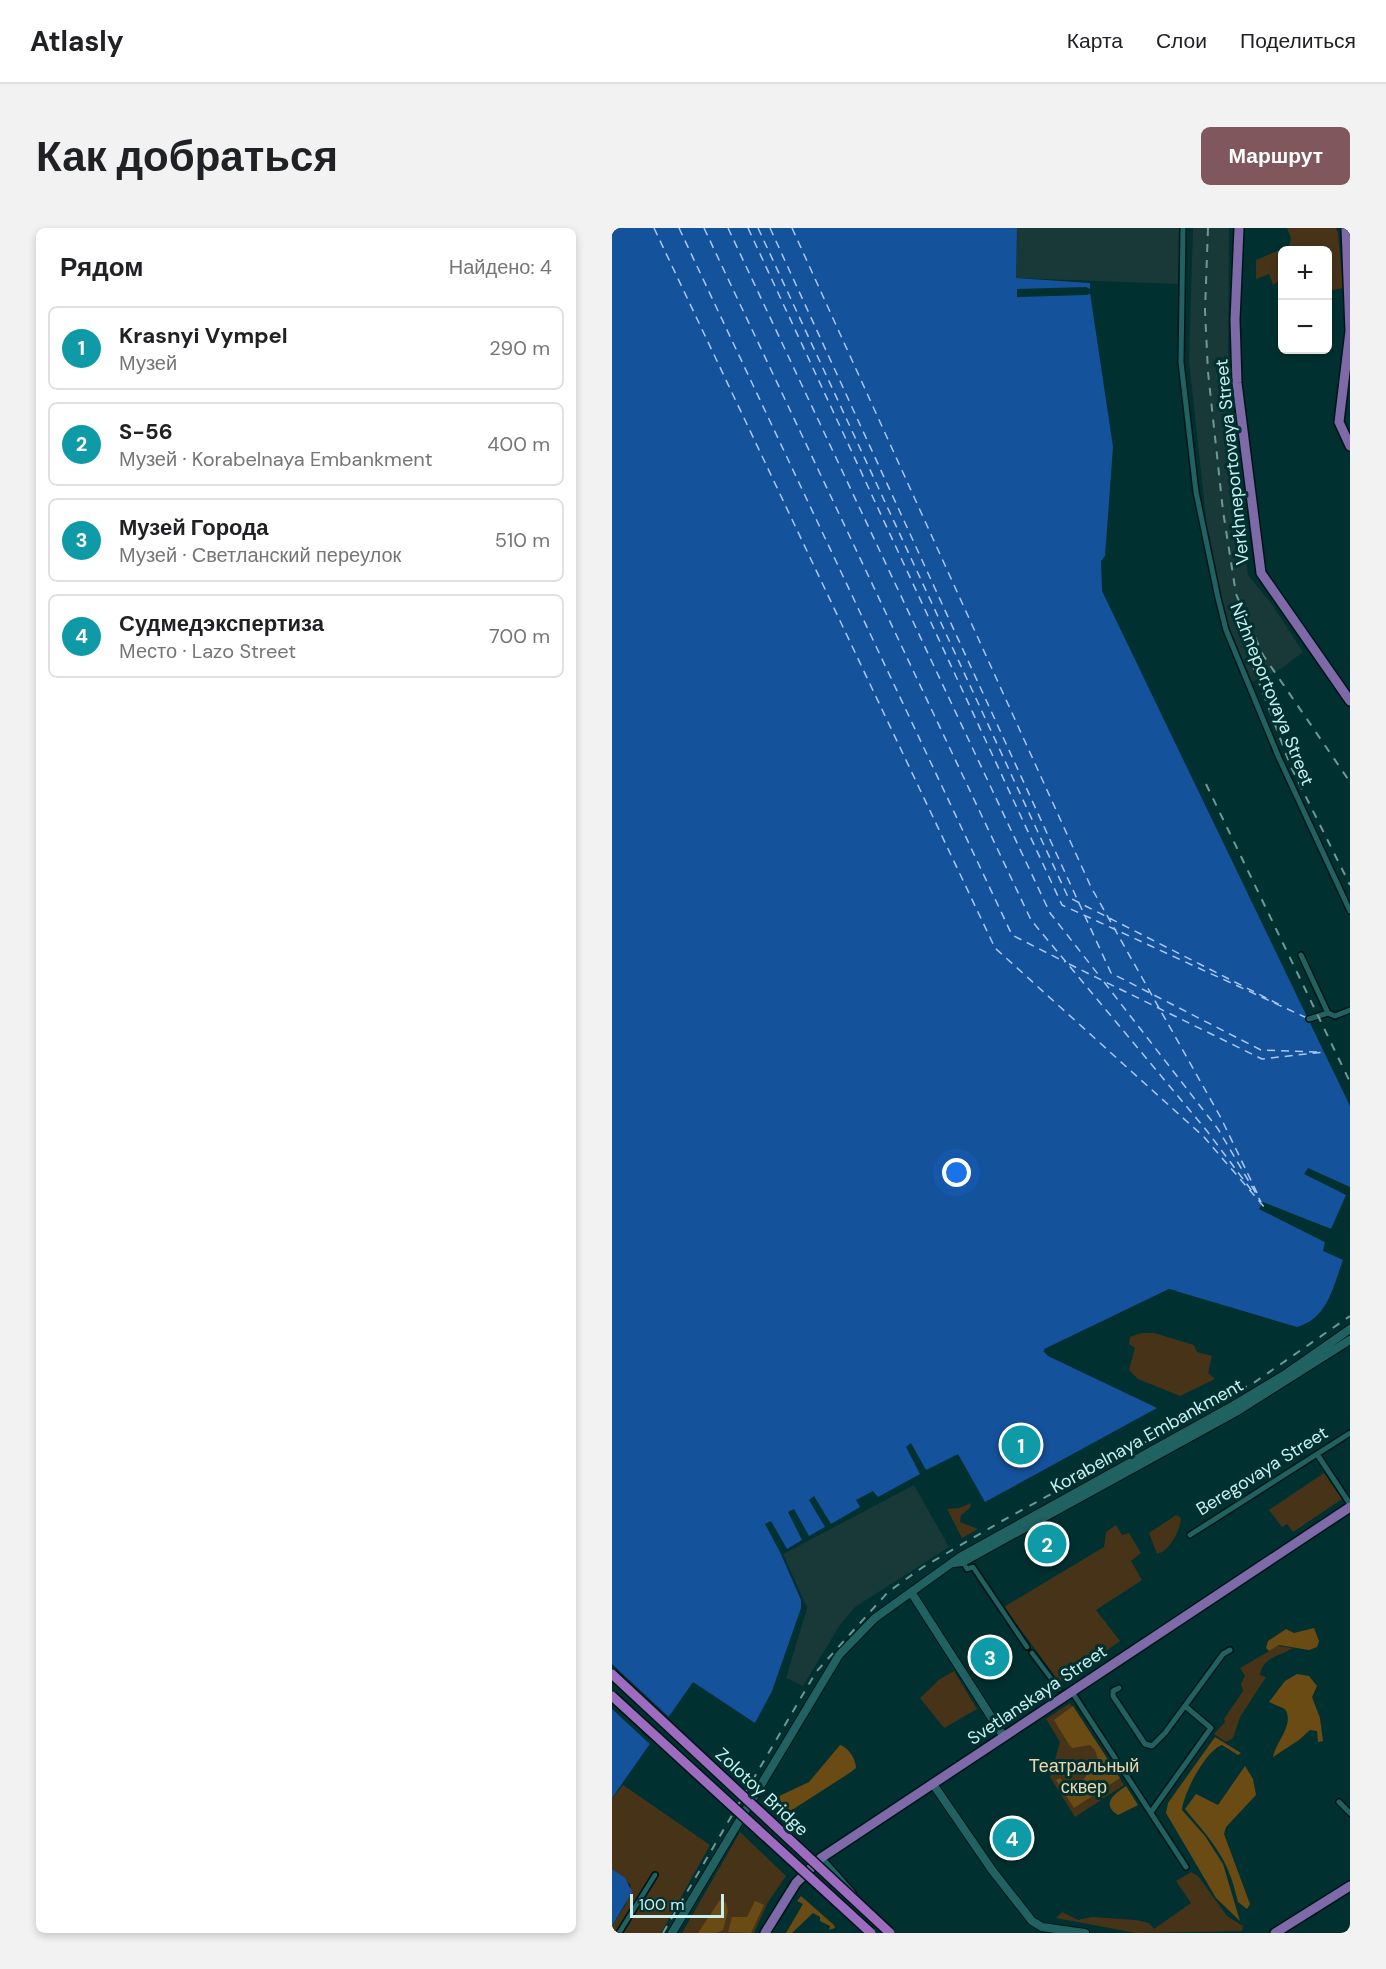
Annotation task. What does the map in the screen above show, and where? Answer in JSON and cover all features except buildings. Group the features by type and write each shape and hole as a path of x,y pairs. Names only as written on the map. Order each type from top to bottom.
{"highway":[{"name":"Zolotoy Bridge","path":"612,1674 890,1933"},
{"name":"Zolotoy Bridge","path":"612,1696 871,1933"}],"main road":[{"name":"Verkhneportovaya Street","path":"1239,228 1235,320 1237,383 1261,573 1350,701"},
{"path":"1348,229 1350,331 1339,422 1350,446"},
{"name":"Korabelnaya Embankment","path":"672,1933 839,1656 875,1618 959,1561 1232,1406 1284,1375 1350,1329"},
{"name":"Korabelnaya Embankment","path":"959,1561 1236,1412 1350,1340"},
{"name":"Svetlanskaya Street","path":"765,1933 796,1883 821,1858 1350,1505"},
{"path":"911,1592 1004,1737"},
{"path":"933,1784 988,1864 1032,1921 1042,1927 1085,1933"},
{"path":"1275,1933 1350,1886"}],"street":[{"name":"Nizhneportovaya Street","path":"1183,228 1181,362 1196,492 1218,598 1226,630 1279,758 1350,911"},
{"path":"1301,955 1328,1013 1335,1017 1350,1010"},
{"path":"1309,1019 1328,1013"},
{"name":"Beregovaya Street","path":"1190,1535 1350,1433"},
{"path":"1317,1454 1350,1505"},
{"path":"959,1561 967,1569 973,1568 1027,1647"},
{"path":"1119,1688 1113,1692 1113,1696 1148,1745 1158,1742 1222,1654 1230,1650"},
{"path":"1032,1653 1059,1689"},
{"path":"1072,1692 1186,1868"},
{"path":"1151,1812 1211,1728 1185,1706"},
{"path":"1339,1802 1350,1813"},
{"path":"821,1858 861,1905 867,1919 866,1933"},
{"path":"619,1933 655,1875"}],"shaded area":[{"path":"1017,228 1181,228 1178,284 1016,278"},
{"path":"1193,228 1229,228 1228,384 1248,575 1271,603 1303,652 1282,668 1252,682 1227,622 1208,536 1189,361"},
{"path":"914,1485 949,1547 855,1607 840,1625 803,1686 786,1678 807,1608 783,1554"},
{"path":"1314,1628 1319,1641 1317,1647 1309,1650 1279,1645 1269,1651 1266,1648 1268,1641 1286,1629 1294,1633"},
{"path":"1297,1674 1309,1676 1317,1686 1312,1697 1320,1718 1323,1741 1318,1742 1317,1731 1310,1730 1273,1757 1288,1721 1285,1709 1269,1702 1285,1681"},
{"path":"1073,1706 1120,1778 1074,1808 1056,1780 1060,1778 1068,1789 1077,1789 1098,1759 1095,1750 1090,1745 1073,1748 1070,1746 1054,1720"},
{"path":"1215,1737 1241,1753 1238,1755 1222,1745 1209,1755 1196,1773 1186,1794 1182,1810 1205,1836 1223,1864 1240,1921 1216,1898 1166,1813 1168,1803"},
{"path":"840,1745 851,1754 856,1768 792,1810 775,1812 767,1806 775,1798 809,1782"},
{"path":"1245,1766 1253,1779 1256,1795 1226,1827 1224,1834 1250,1904 1247,1909 1238,1902 1229,1873 1218,1851 1185,1809 1196,1794 1218,1805"},
{"path":"1126,1786 1138,1805 1118,1815 1110,1807 1110,1803 1113,1796"},
{"path":"801,1896 835,1928 829,1930 830,1926 820,1921 820,1917 813,1913 792,1933 786,1933 803,1904 797,1901"},
{"path":"720,1900 726,1903 728,1911 723,1930 716,1933 698,1933"},
{"path":"755,1901 764,1905 751,1933 728,1932 732,1917 747,1917"}],"green space":[{"path":"1287,228 1336,228 1343,288 1332,290 1332,246 1289,246 1291,238"},
{"path":"1278,251 1278,282 1273,285 1269,274 1256,279 1256,260"},
{"path":"1142,1333 1154,1333 1194,1345 1197,1352 1212,1356 1208,1373 1215,1379 1180,1396 1138,1379 1129,1370 1135,1348 1129,1344 1130,1337"},
{"path":"1324,1473 1342,1499 1293,1532 1287,1524 1282,1527 1269,1510"},
{"path":"971,1503 970,1508 961,1515 960,1522 978,1529 962,1538 947,1509 959,1508"},
{"path":"1176,1515 1181,1518 1179,1529 1170,1545 1157,1554 1149,1533"},
{"path":"1116,1525 1122,1535 1129,1533 1141,1553 1131,1561 1142,1580 1096,1610 1120,1641 1060,1683 1004,1607 1104,1547 1106,1532"},
{"path":"1278,1646 1293,1648 1264,1664 1260,1675 1266,1677 1240,1717 1233,1738 1226,1742 1214,1734 1225,1722 1224,1719 1243,1691 1241,1684 1245,1676 1240,1668"},
{"path":"954,1671 977,1709 944,1728 920,1698 940,1679"},
{"name":"Театральный сквер","path":"1070,1703 1124,1785 1075,1817 1050,1777 1060,1742 1046,1719"},
{"path":"623,1785 710,1845 661,1933 612,1933 612,1926 626,1904 631,1885 612,1869 612,1798"},
{"path":"740,1832 786,1876 768,1902 754,1933 682,1933"},
{"path":"1191,1872 1198,1876 1227,1916 1243,1926 1242,1931 1136,1933 1056,1918 1062,1912 1078,1920 1092,1917 1136,1920 1149,1923 1154,1929 1191,1903 1176,1881"}],"water":[{"path":"612,228 1017,228 1016,278 1090,283 1090,289 1018,289 1017,296 1090,293 1113,447 1105,556 1101,561 1102,591 1350,1106 1350,1187 1308,1168 1304,1174 1346,1195 1331,1229 1262,1203 1260,1209 1325,1242 1323,1251 1343,1260 1323,1309 1307,1323 1297,1327 1169,1289 1044,1349 1048,1356 1157,1408 985,1502 958,1454 926,1470 911,1443 906,1447 920,1474 878,1497 873,1491 856,1500 860,1507 831,1524 814,1496 809,1500 825,1527 809,1536 794,1509 788,1512 802,1540 787,1549 771,1521 765,1524 801,1600 801,1608 772,1691 755,1723 693,1682 612,1798"},
{"path":"612,1869 625,1878 632,1892 612,1926"}],"pier":[{"path":"1086,287 1091,293 1087,295 1017,297 1017,289"},
{"path":"1263,1202 1331,1229 1330,1232 1264,1207 1327,1239 1325,1242 1259,1209"},
{"path":"1169,1289 1177,1291 1165,1293 1047,1351 1051,1354 1048,1356 1043,1351"},
{"path":"612,1664 671,1719 652,1746 612,1709"}],"ferry route":[{"path":"654,228 995,948 1204,1137 1265,1208"},
{"path":"679,228 1012,935 1065,962"},
{"path":"704,228 1031,920 1207,1131 1255,1195"},
{"path":"728,228 1050,913 1101,978"},
{"path":"748,228 1062,905 1307,1018"},
{"path":"758,228 1068,897 1284,1007"},
{"path":"770,228 1111,973 1261,1050 1318,1052"},
{"path":"792,228 1091,887 1221,1118 1259,1197"},
{"path":"1069,964 1262,1059 1324,1052"},
{"path":"1104,982 1218,1129 1261,1202"}],"railway":[{"path":"1208,228 1205,311 1208,372 1223,511 1236,594 1263,655 1350,782"},
{"path":"1238,617 1248,653 1291,767 1350,885"},
{"path":"1206,784 1350,1082"},
{"path":"663,1933 816,1672 888,1592 923,1567 1002,1521 1255,1382 1350,1316"}],"place":[{"name":"Krasnyi Vympel","path":"1021,1445"},
{"name":"S-56","path":"1047,1544"},
{"name":"Музей Города","path":"990,1657"},
{"name":"Судмедэкспертиза","path":"1012,1838"}]}
